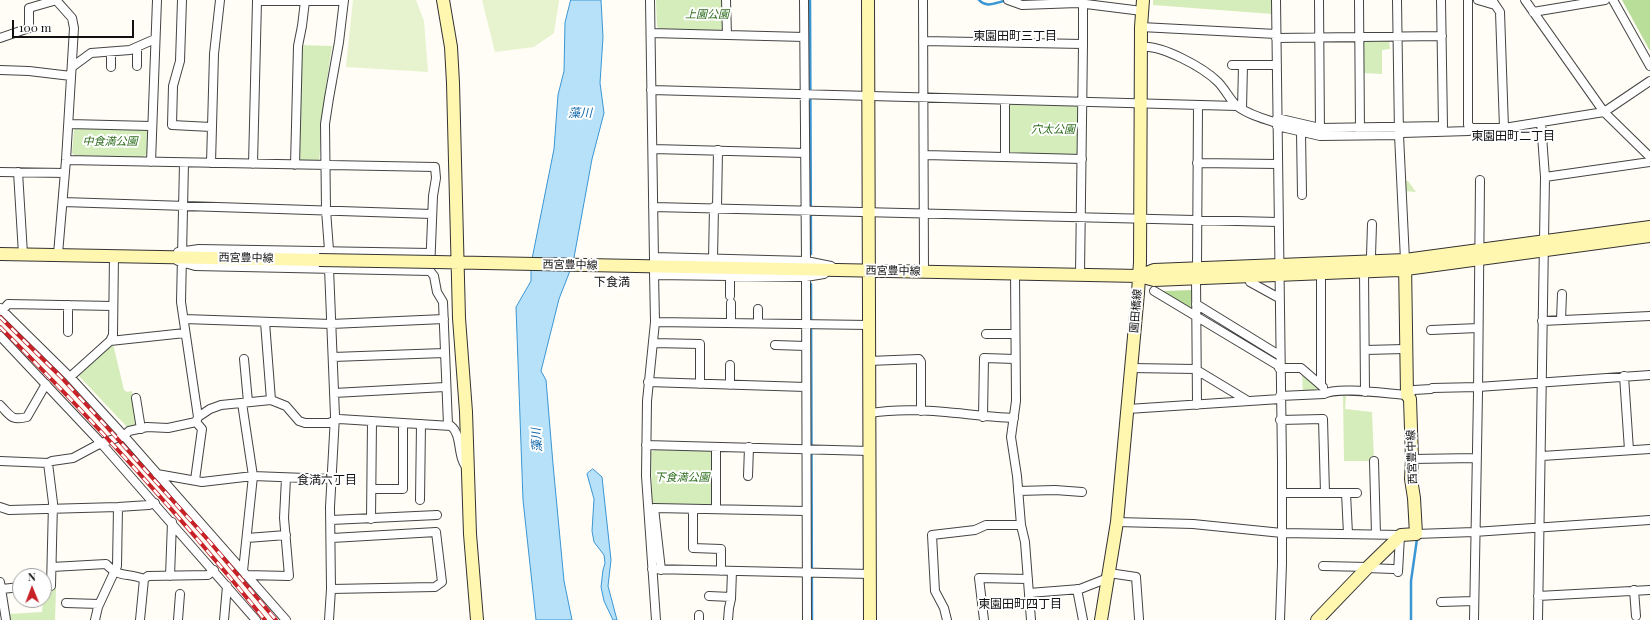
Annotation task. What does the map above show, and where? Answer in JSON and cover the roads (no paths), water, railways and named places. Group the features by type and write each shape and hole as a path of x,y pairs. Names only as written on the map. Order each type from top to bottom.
{"main road":[{"path":"443,0 451,47 454,83 462,263 459,318 468,470 470,534 477,620"},
{"path":"868,0 870,620"},
{"name":"園田橋線","path":"1101,620 1117,522 1132,368 1139,276 1142,6"},
{"name":"西宮豊中線","path":"1544,246 1650,227"},
{"name":"西宮豊中線","path":"0,254 629,266 712,263 853,270 1139,276 1154,270 1196,274 1249,276 1279,271 1321,273 1364,271 1544,246 1650,236"},
{"name":"西宮豊中線","path":"1196,274 1404,265"},
{"name":"西宮豊中線","path":"1404,265 1407,395 1410,398 1412,460 1411,479 1414,498 1416,534"},
{"path":"1317,620 1367,567 1401,535 1416,534"}],"street":[{"path":"0,38 29,28 29,8 57,0 72,18 74,23 66,160 58,254"},
{"path":"151,162 151,126 157,0"},
{"path":"182,0 180,60 174,86 172,125 211,126"},
{"path":"212,163 211,126 214,54 220,0"},
{"path":"650,0 653,206 656,266 654,343 648,382 646,445 648,507 656,570"},
{"path":"726,0 727,35"},
{"path":"804,0 804,37 808,95 805,153 809,211 806,261"},
{"path":"923,0 923,98 925,156 924,272"},
{"path":"1008,0 1022,5 1079,2 1142,6"},
{"path":"1276,0 1279,367 1282,493 1280,620"},
{"path":"1319,0 1320,132"},
{"path":"1360,0 1361,136"},
{"path":"1397,0 1399,131 1404,265"},
{"path":"1442,0 1443,129"},
{"path":"1468,0 1468,125 1472,128"},
{"path":"1478,0 1494,3 1500,12 1504,128"},
{"path":"1525,0 1604,112 1650,157"},
{"path":"1533,12 1605,0"},
{"path":"1613,0 1650,66"},
{"path":"253,164 257,1 344,1 339,42 325,124 328,250"},
{"path":"295,165 298,46 305,1"},
{"path":"1079,2 1082,44 1082,217 1080,274"},
{"path":"1141,27 1319,38 1442,36"},
{"path":"651,33 804,37"},
{"path":"72,67 91,53 130,50 155,39"},
{"path":"923,41 1082,44"},
{"path":"1141,47 1148,46 1162,49 1210,75 1240,108"},
{"path":"137,48 137,66"},
{"path":"110,67 111,52"},
{"path":"1232,65 1277,65"},
{"path":"1240,108 1243,65"},
{"path":"0,70 29,71 71,76"},
{"path":"651,90 1141,103 1240,108 1301,132 1320,132 1361,136 1399,131 1443,129 1469,131 1472,128 1504,128 1604,112 1650,81"},
{"path":"1005,100 1005,157"},
{"path":"1197,404 1195,369 1198,106"},
{"path":"1538,620 1539,527 1542,456 1542,321 1545,177 1541,122"},
{"path":"1277,123 1320,132 1360,127 1399,131"},
{"path":"68,124 151,126"},
{"path":"1301,132 1302,195"},
{"path":"653,149 805,153"},
{"path":"718,150 712,263 806,261 853,270"},
{"path":"925,156 1082,159"},
{"path":"66,160 435,167 436,178 432,214 432,262 437,292 443,302 445,387 448,426"},
{"path":"1545,177 1650,162"},
{"path":"184,163 181,302 197,420 202,430 195,480"},
{"path":"1197,163 1278,164"},
{"path":"0,172 65,173"},
{"path":"18,172 23,254"},
{"path":"1474,620 1480,180"},
{"path":"63,202 432,214"},
{"path":"653,206 1278,222"},
{"path":"1371,256 1372,224"},
{"path":"183,257 199,248 328,250 432,262"},
{"path":"70,377 110,341 113,335 114,255"},
{"path":"183,257 195,266 329,268 432,262"},
{"path":"656,266 730,276 806,277 853,270"},
{"path":"329,268 334,392 330,507 332,538 329,620"},
{"path":"1364,271 1365,392"},
{"path":"1015,273 1016,401 1011,437 1021,525 1025,542 1032,620"},
{"path":"1321,273 1321,385"},
{"path":"730,276 730,323"},
{"path":"1249,276 1250,282 1279,298"},
{"path":"806,277 809,324 806,346 806,387 810,449 806,510 810,573 807,620"},
{"path":"1154,291 1279,367 1301,368 1328,392"},
{"path":"1561,320 1562,294"},
{"path":"114,306 8,304 1,309 70,377 286,620"},
{"path":"1196,304 1279,355"},
{"path":"68,305 68,332"},
{"path":"758,309 758,323"},
{"path":"1542,321 1650,316"},
{"path":"184,319 332,324 444,319"},
{"path":"265,322 271,400"},
{"path":"655,322 869,325"},
{"path":"1431,330 1478,328"},
{"path":"1234,339 1239,331"},
{"path":"110,341 185,333"},
{"path":"986,334 1015,334"},
{"path":"0,336 102,443 256,620"},
{"path":"654,343 700,344 700,384"},
{"path":"775,345 806,346"},
{"path":"1364,350 1405,350"},
{"path":"333,357 444,353"},
{"path":"983,417 984,358 1015,359"},
{"path":"244,359 245,402 253,476 245,573"},
{"path":"869,361 918,359 921,362 921,411"},
{"path":"730,366 730,385"},
{"path":"1132,368 1195,369 1248,401"},
{"path":"1128,409 1248,401 1324,394 1328,392 1365,392 1407,395 1414,390 1650,375"},
{"path":"1624,376 1629,450"},
{"path":"648,382 806,387"},
{"path":"0,404 14,419 27,417 46,384"},
{"path":"334,392 445,387"},
{"path":"136,398 141,429"},
{"path":"0,461 48,463 73,458 102,443 124,436 130,431 147,428 168,428 197,420 210,409 221,405 271,400 286,406 299,421 305,424 329,423 339,419 451,426 456,430 461,460 463,465 468,470"},
{"path":"870,413 902,409 983,417 1014,418"},
{"path":"1280,420 1323,419 1325,494"},
{"path":"371,519 372,421"},
{"path":"372,489 403,489 403,423"},
{"path":"420,500 421,424"},
{"path":"646,445 870,451"},
{"path":"748,476 749,447"},
{"path":"716,448 716,509"},
{"path":"1542,456 1650,449"},
{"path":"1412,460 1476,458"},
{"path":"1374,461 1376,534"},
{"path":"48,463 52,509 52,567 106,564 114,573 138,576 144,579"},
{"path":"157,474 202,482 253,476 332,479"},
{"path":"245,573 289,576 284,518 286,478"},
{"path":"1018,491 1055,490 1082,492"},
{"path":"1282,493 1357,493"},
{"path":"1346,493 1348,534"},
{"path":"0,507 9,510 52,509 118,507 149,505 155,503"},
{"path":"95,620 100,604 117,566 118,507"},
{"path":"656,620 654,508 806,510"},
{"path":"693,509 693,548 721,549 721,571"},
{"path":"331,520 437,516"},
{"path":"1416,534 1474,532 1650,520"},
{"path":"170,576 172,522"},
{"path":"1117,522 1194,524 1282,532 1401,535 1396,570 1367,567 1323,566"},
{"path":"947,620 944,608 935,591 932,535 975,530 986,525 1021,525"},
{"path":"331,589 435,587 442,582 436,532 332,538"},
{"path":"247,538 286,535"},
{"path":"144,579 148,576 208,574 214,570"},
{"path":"656,570 870,574"},
{"path":"728,620 732,571"},
{"path":"1029,593 1078,589 1108,576 1136,577 1139,619"},
{"path":"984,620 979,578 1028,579"},
{"path":"140,620 144,579"},
{"path":"6,620 1,586 12,587"},
{"path":"224,620 227,586"},
{"path":"1078,589 1083,620"},
{"path":"1634,590 1636,616"},
{"path":"1538,596 1650,590"},
{"path":"178,620 180,594"},
{"path":"709,596 731,597"},
{"path":"1441,602 1474,601"},
{"path":"66,603 100,604"}],"water":[{"name":"藻川","path":"571,0 601,0 603,37 600,83 604,113 592,159 573,263 559,299 541,371 546,380 564,581 572,620 536,620 523,500 516,307 531,281 531,264 554,149 558,95 564,71 565,23"},
{"path":"593,469 602,477 611,560 608,586 617,620 613,620 604,601 601,587 605,563 604,555 594,542 592,531 594,499 587,474"}],"waterway":[{"path":"810,0 811,254"},
{"path":"979,0 985,4 994,4 1004,1"},
{"path":"811,284 812,620"},
{"path":"1411,620 1411,581 1417,539 1416,540"}],"railway":[{"path":"0,317 60,376 106,426 209,541 276,620"},
{"path":"0,327 35,362 136,470 202,544 265,620"}],"district":[{"name":"東園田町三丁目","path":"1015,36"},
{"name":"東園田町二丁目","path":"1513,136"},
{"name":"下食満","path":"612,282"},
{"name":"食満六丁目","path":"327,480"},
{"name":"東園田町四丁目","path":"1020,604"}],"park label":[{"name":"上園公園","path":"707,15"},
{"name":"穴太公園","path":"1053,130"},
{"name":"中食満公園","path":"110,142"},
{"name":"下食満公園","path":"682,478"}]}
